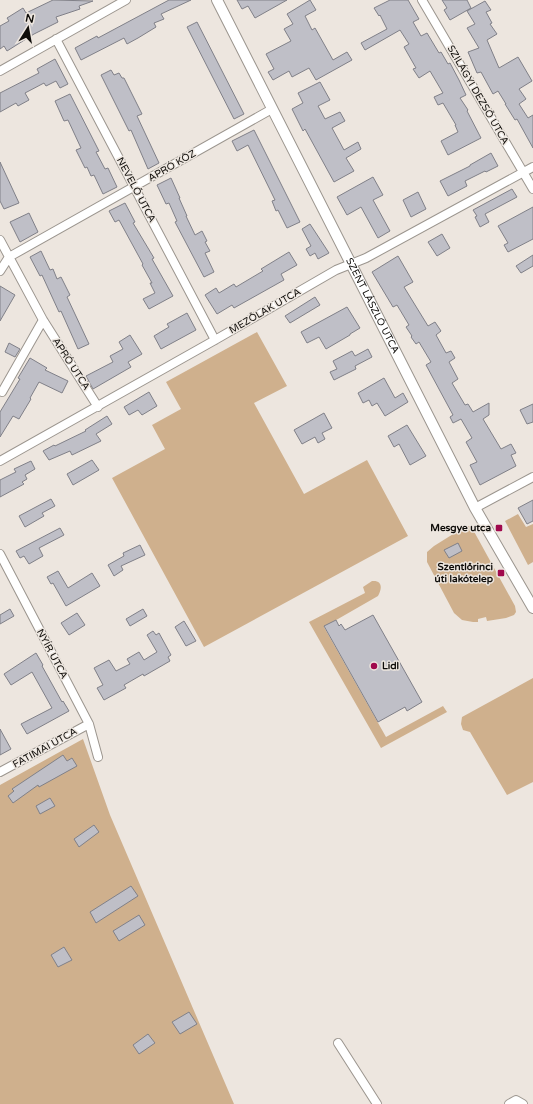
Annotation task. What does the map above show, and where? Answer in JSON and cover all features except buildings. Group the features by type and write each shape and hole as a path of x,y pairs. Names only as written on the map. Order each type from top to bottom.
{"street":[{"path":"0,71 126,0"},
{"name":"SZENT LÁSZLÓ UTCA","path":"217,0 475,508 533,608"},
{"name":"SZILÁGYI DEZSŐ UTCA","path":"422,0 533,190"},
{"name":"NEVELŐ UTCA","path":"56,39 215,340"},
{"name":"APRÓ KÖZ","path":"9,257 272,110"},
{"name":"MEZŐLAK UTCA","path":"0,462 336,270 366,258 533,167"},
{"name":"APRÓ UTCA","path":"0,240 43,320 98,407"},
{"path":"0,271 9,257"},
{"path":"2,392 43,320"},
{"path":"475,508 533,477"},
{"name":"NYÍR UTCA","path":"0,554 89,724 98,756"},
{"name":"FATIMAI UTCA","path":"0,772 89,724"},
{"path":"338,1043 377,1104"}],"shaded area":[{"path":"257,332 287,386 254,403 304,494 367,460 408,536 204,647 112,478 165,449 152,425 181,409 166,382"},
{"path":"518,514 526,527 533,524 533,562 528,565 505,521"},
{"path":"466,526 471,526 515,606 516,612 514,615 487,621 486,617 478,619 478,622 473,622 462,620 454,613 427,562 427,552"},
{"path":"372,581 380,583 381,586 378,596 324,627 386,737 443,706 447,712 381,748 309,622 365,593 363,587"},
{"path":"533,678 533,782 507,795 470,732 463,730 461,724 462,717"},
{"path":"83,739 110,815 234,1104 0,1104 0,785"}],"place":[{"name":"Mesgye utca","path":"499,528"},
{"name":"Szentlőrinci úti lakótelep","path":"501,573"},
{"name":"Lidl","path":"374,666"}]}
